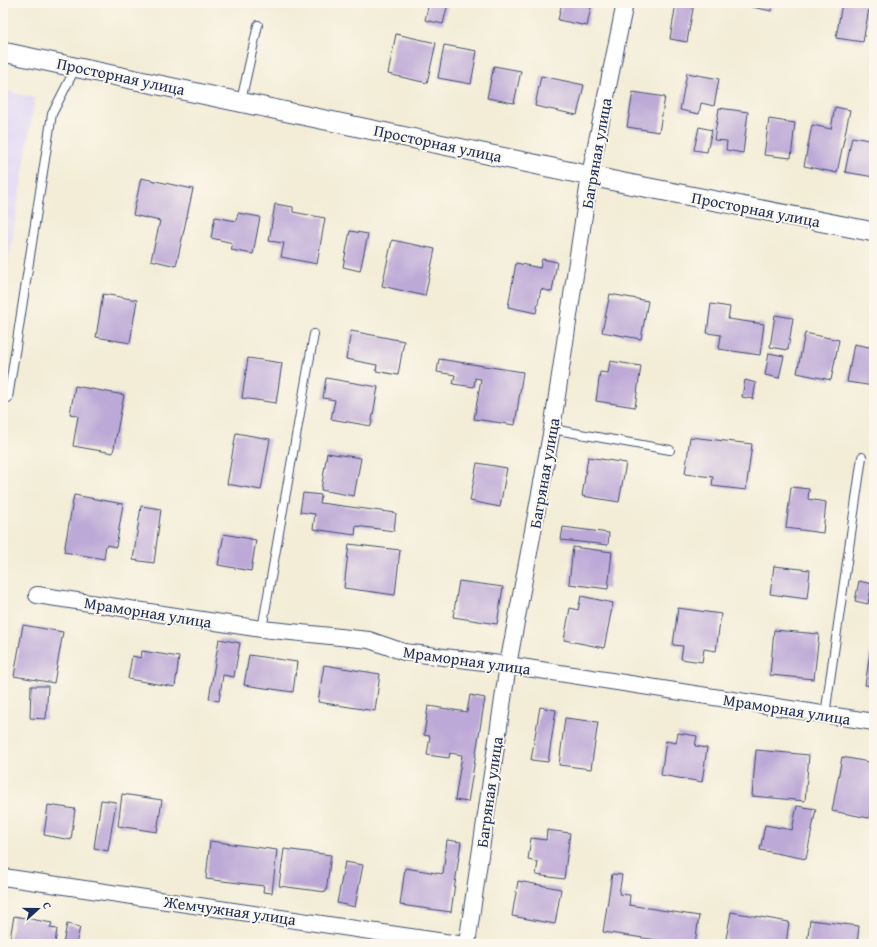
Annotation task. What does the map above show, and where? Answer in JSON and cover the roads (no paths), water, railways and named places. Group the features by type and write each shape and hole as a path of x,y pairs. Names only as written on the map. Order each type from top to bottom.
{"street":[{"name":"Багряная улица","path":"467,944 508,665 552,429 590,175 625,3"},
{"name":"Просторная улица","path":"3,52 590,175 874,232"},
{"name":"Мраморная улица","path":"37,595 262,629 369,640 404,652 508,665 874,722"},
{"name":"Жемчужная улица","path":"3,877 458,944"}],"lane":[{"path":"241,101 258,25"},
{"path":"8,398 52,114 76,67"},
{"path":"262,629 314,334"},
{"path":"552,429 670,450"},
{"path":"825,715 862,458"}]}
